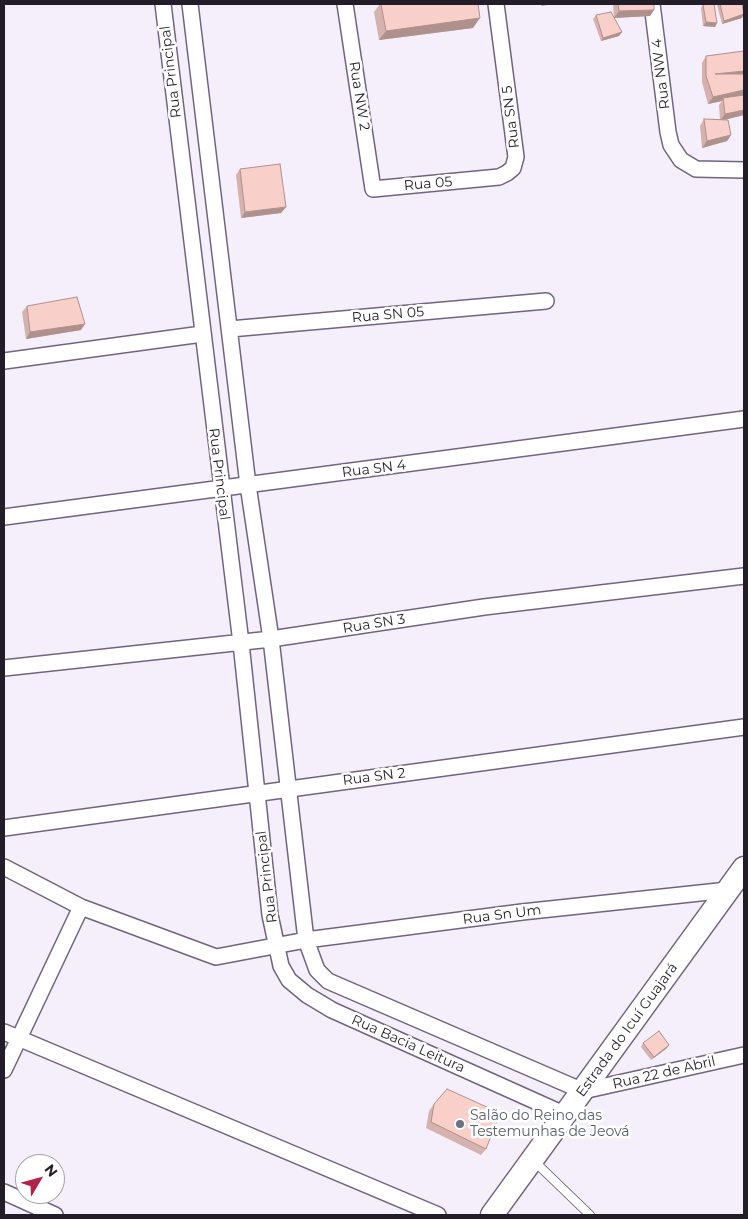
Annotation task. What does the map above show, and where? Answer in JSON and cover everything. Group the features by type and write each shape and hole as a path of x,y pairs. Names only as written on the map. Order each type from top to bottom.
{"street":[{"name":"Rua Principal","path":"163,4 241,642 270,915 276,945"},
{"name":"Rua Principal","path":"190,4 248,485 270,639 306,940"},
{"name":"Rua NW 2","path":"345,4 373,189"},
{"name":"Rua SN 5","path":"484,179 507,173 512,168 516,157 496,4"},
{"name":"Rua NW 4","path":"652,4 671,145 682,160 696,169 744,170"},
{"name":"Rua 05","path":"373,189 484,179"},
{"name":"Rua SN 05","path":"230,330 546,301"},
{"path":"4,361 202,334"},
{"name":"Rua SN 4","path":"4,517 221,490 744,419"},
{"name":"Rua SN 3","path":"4,668 270,639 484,607 744,576"},
{"name":"Rua SN 2","path":"4,828 744,727"},
{"name":"Rua Sn Um","path":"4,867 81,908 216,957 306,940 522,912 728,890"},
{"name":"Estrada do Icuí Guajará","path":"492,1215 744,868"},
{"path":"4,1070 81,908"},
{"name":"Rua Bacia Leitura","path":"306,940 317,970 328,981 583,1091"},
{"name":"Rua Bacia Leitura","path":"276,945 281,966 289,980 307,995 332,1010 566,1115"},
{"path":"4,1032 438,1215"},
{"name":"Rua 22 de Abril","path":"583,1091 744,1055"},
{"path":"4,1192 54,1215"}],"lane":[{"path":"533,1160 590,1215"}],"building":[{"path":"381,4 478,4 480,18 386,31"},
{"path":"618,4 654,4 654,10 619,11"},
{"path":"714,4 717,23 706,22 703,5"},
{"path":"720,4 742,4 744,14 724,21"},
{"path":"611,12 622,32 603,38 596,15"},
{"path":"744,51 744,71 715,74 744,74 744,90 713,97 706,76 706,56"},
{"path":"744,95 744,110 725,114 723,98"},
{"path":"704,119 728,120 731,135 707,141"},
{"path":"280,164 286,207 245,212 240,169"},
{"path":"77,297 85,324 30,332 27,306"},
{"path":"659,1031 669,1045 654,1057 643,1043"},
{"name":"Salão do Reino das Testemunhas de Jeová","path":"447,1089 500,1113 486,1149 431,1122 434,1104"}],"place":[{"name":"Salão do Reino das Testemunhas de Jeová","path":"460,1124"}]}
